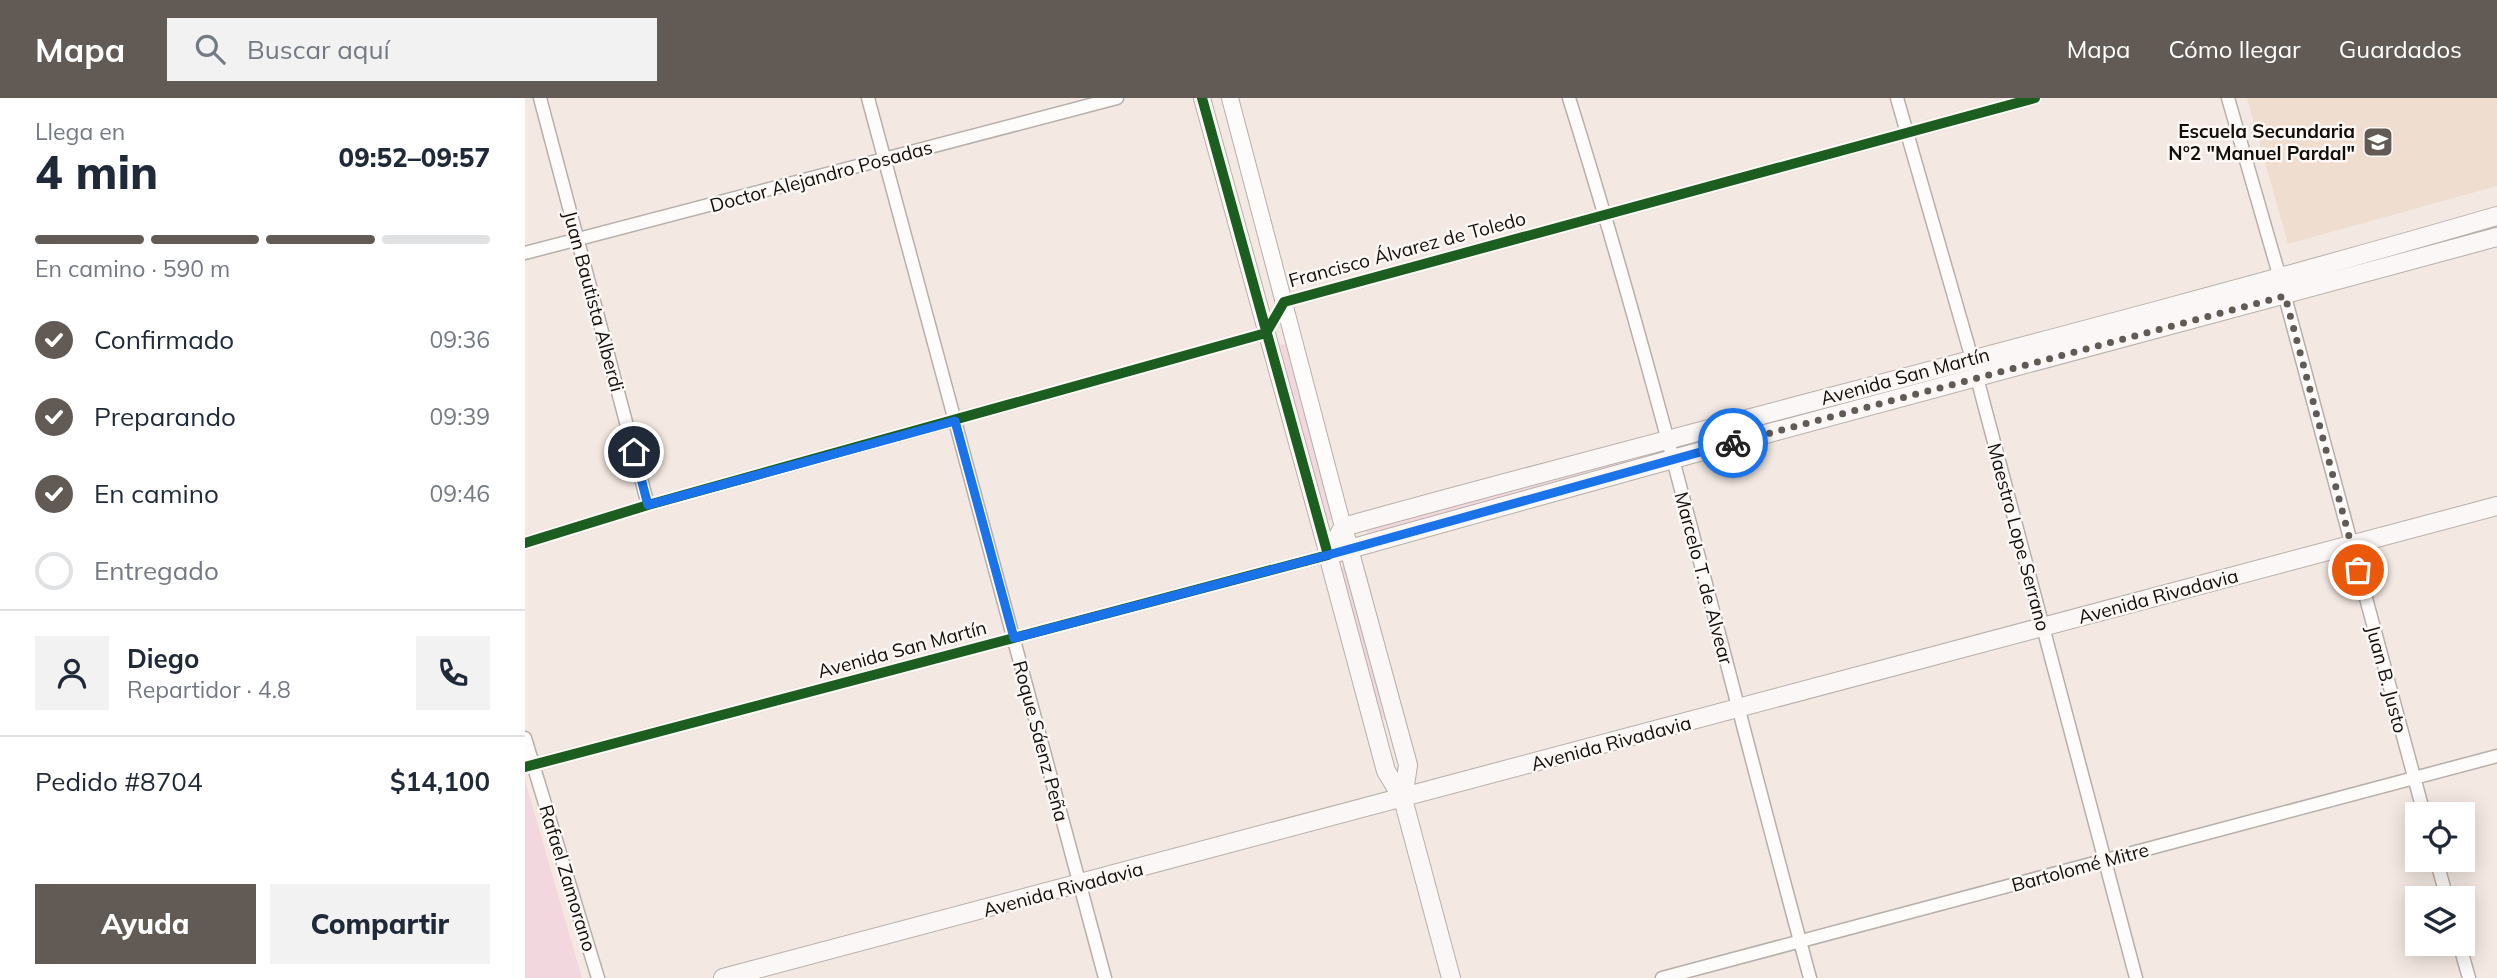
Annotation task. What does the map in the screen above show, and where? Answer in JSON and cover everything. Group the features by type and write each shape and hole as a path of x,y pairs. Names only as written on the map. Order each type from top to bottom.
{"main road":[{"name":"Avenida San Martín","path":"1328,555 1977,377 2283,287 2497,216"},
{"name":"Avenida San Martín","path":"1343,527 1668,438 1972,359 2497,237"},
{"name":"Avenida Rivadavia","path":"723,978 776,971 1080,884 2497,506"},
{"path":"1343,527 1408,765 1403,799"},
{"path":"1343,527 1328,555 1386,771 1403,799 1451,978"}],"street":[{"name":"Juan Bautista Alberdi","path":"540,98 648,505"},
{"name":"Roque Sáenz Peña","path":"868,98 1105,978"},
{"name":"Doctor Alejandro Posadas","path":"525,253 1117,98"},
{"path":"1202,98 1328,555"},
{"path":"1230,98 1343,527"},
{"name":"Marcelo T. de Alvear","path":"1569,98 1605,213 1668,438 1810,978"},
{"name":"Maestro Lope Serrano","path":"1897,98 1977,377 2136,978"},
{"name":"Francisco Álvarez de Toledo","path":"1266,333 1284,302 2035,98"},
{"name":"Juan B. Justo","path":"2228,98 2283,287 2421,802"},
{"path":"525,543 648,505 1266,333"},
{"name":"Avenida San Martín","path":"529,766 1328,555"},
{"name":"Rafael Zamorano","path":"525,738 529,766 598,978"},
{"name":"Bartolomé Mitre","path":"1662,978 2497,756"},
{"path":"2463,956 2469,978"}],"shaded area":[{"name":"Escuela Secundaria N°2 \"Manuel Pardal\"","path":"2247,98 2497,98 2497,186 2288,244"},
{"path":"1289,343 1336,519 1324,522 1277,346"},
{"path":"1943,375 1945,379 1681,450 1680,445"},
{"path":"1629,460 1630,464 1367,535 1366,530"},
{"path":"1350,565 1389,724 1378,713 1339,568"},
{"path":"525,780 582,978 525,978"}],"cycle path":[{"path":"525,767 1328,555 1202,98"},
{"path":"525,543 648,505 1266,333 1284,302 2035,98"}],"way so far":[{"path":"1733,443 2285,296 2358,570"}],"place":[{"name":"Escuela Secundaria N°2 \"Manuel Pardal\"","path":"2378,142"}],"route":[{"path":"634,452 648,505 955,421 1014,638 1733,443"}]}
